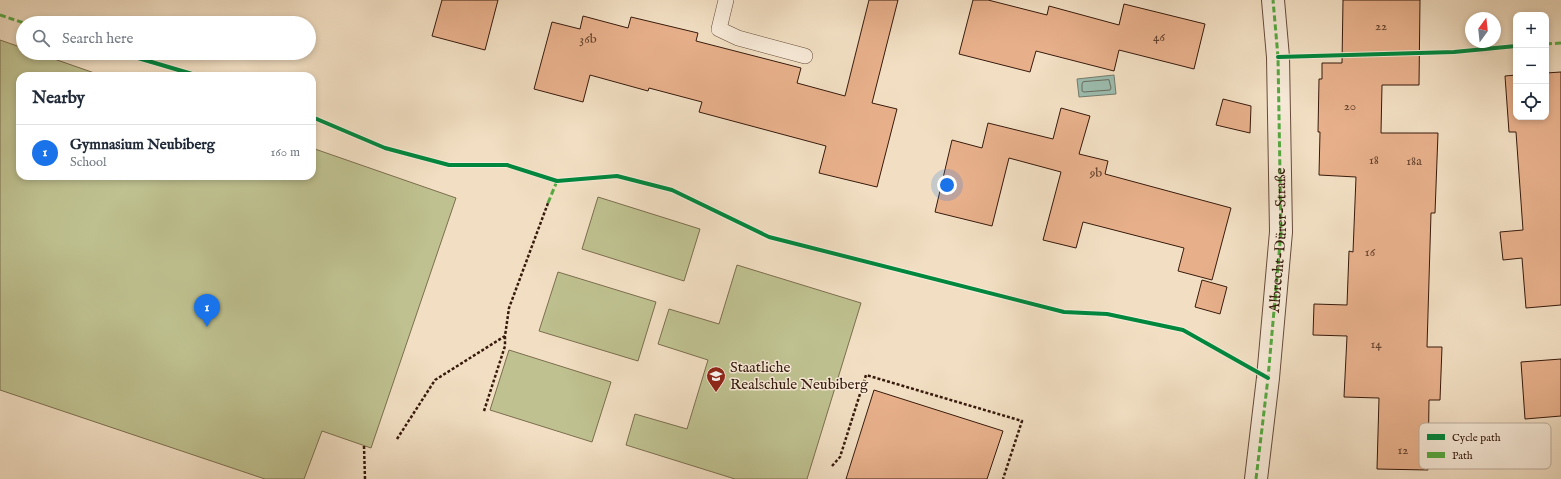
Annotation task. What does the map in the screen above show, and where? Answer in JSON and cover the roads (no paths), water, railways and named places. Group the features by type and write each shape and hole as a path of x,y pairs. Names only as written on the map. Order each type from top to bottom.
{"street":[{"name":"Albrecht-Dürer-Straße","path":"1256,479 1268,378 1281,232 1278,58 1273,0"}],"lane":[{"path":"726,0 719,29 738,38 805,56"}],"water":[{"path":"1114,75 1116,94 1079,97 1077,79"}],"place":[{"name":"Gymnasium Neubiberg","path":"207,327"},
{"name":"Staatliche Realschule Neubiberg","path":"716,393"}]}
